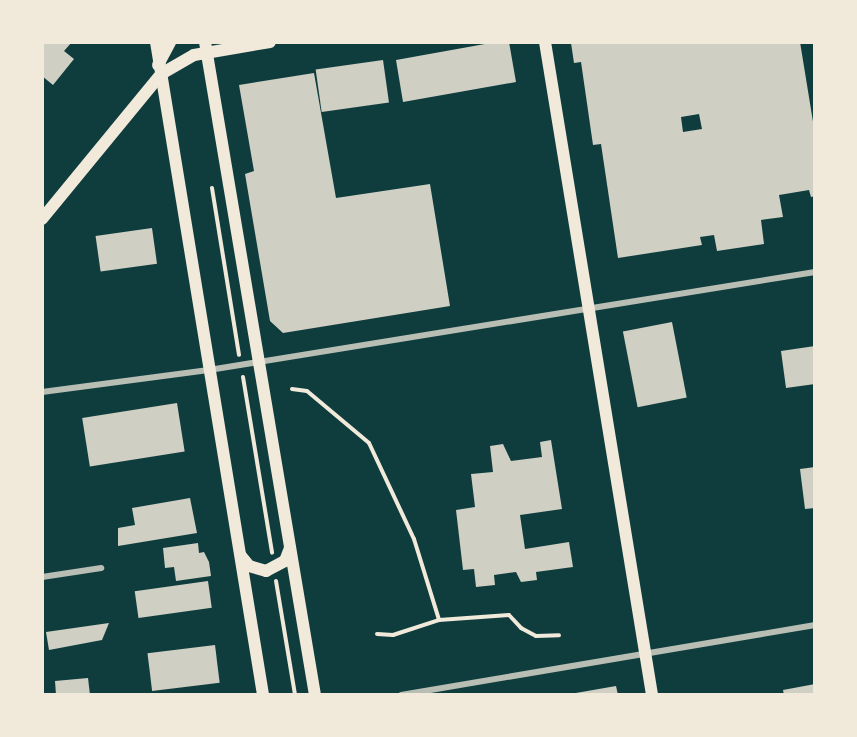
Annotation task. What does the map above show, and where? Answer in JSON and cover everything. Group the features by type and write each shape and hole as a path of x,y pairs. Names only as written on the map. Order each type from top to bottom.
{"main road":[{"path":"156,42 157,73 263,695"},
{"path":"42,219 157,73 170,42"},
{"path":"157,73 206,47 270,42"},
{"path":"545,42 591,308 652,695"},
{"path":"206,47 315,695"},
{"path":"240,555 249,566 266,571 285,561 290,548"}],"street":[{"path":"42,392 209,370 815,272"},
{"path":"42,577 101,568"},
{"path":"401,695 815,625"}],"path":[{"path":"292,389 308,391 369,443 414,539 439,620"},
{"path":"377,634 393,635 439,620 509,615 520,628 536,636 559,635"}],"building":[{"path":"42,42 72,42 64,51 74,59 53,85 42,76"},
{"path":"496,42 509,42 516,82 403,102 396,60"},
{"path":"800,42 815,134 815,196 811,197 809,190 779,195 783,217 761,220 764,244 717,251 714,235 700,237 702,245 618,258 601,144 593,145 581,62 574,63 571,43","holes":["699,114 702,129 683,132 681,117"]},
{"path":"383,60 389,103 322,112 316,69"},
{"path":"314,73 336,198 430,184 450,306 283,333 270,321 245,174 254,171 239,85"},
{"path":"152,228 157,264 101,272 96,236"},
{"path":"672,322 687,398 638,407 623,332"},
{"path":"815,346 815,384 786,388 781,351"},
{"path":"177,403 185,451 90,466 82,418"},
{"path":"551,440 562,509 520,515 525,549 569,542 573,567 536,572 537,580 521,582 516,572 494,575 495,585 476,587 474,569 463,570 456,510 475,507 471,474 493,472 490,446 503,444 511,461 542,457 540,442"},
{"path":"815,467 815,508 805,509 800,469"},
{"path":"190,498 197,533 118,546 118,528 135,525 132,508"},
{"path":"198,543 199,553 204,552 209,562 211,576 176,581 174,567 165,568 163,548"},
{"path":"208,581 212,608 138,618 135,591"},
{"path":"109,623 102,640 49,650 46,632"},
{"path":"215,645 220,683 152,691 148,653"},
{"path":"88,678 90,695 56,695 55,681"},
{"path":"815,684 815,695 784,695 783,690"},
{"path":"616,686 618,695 570,695 570,694"}]}
